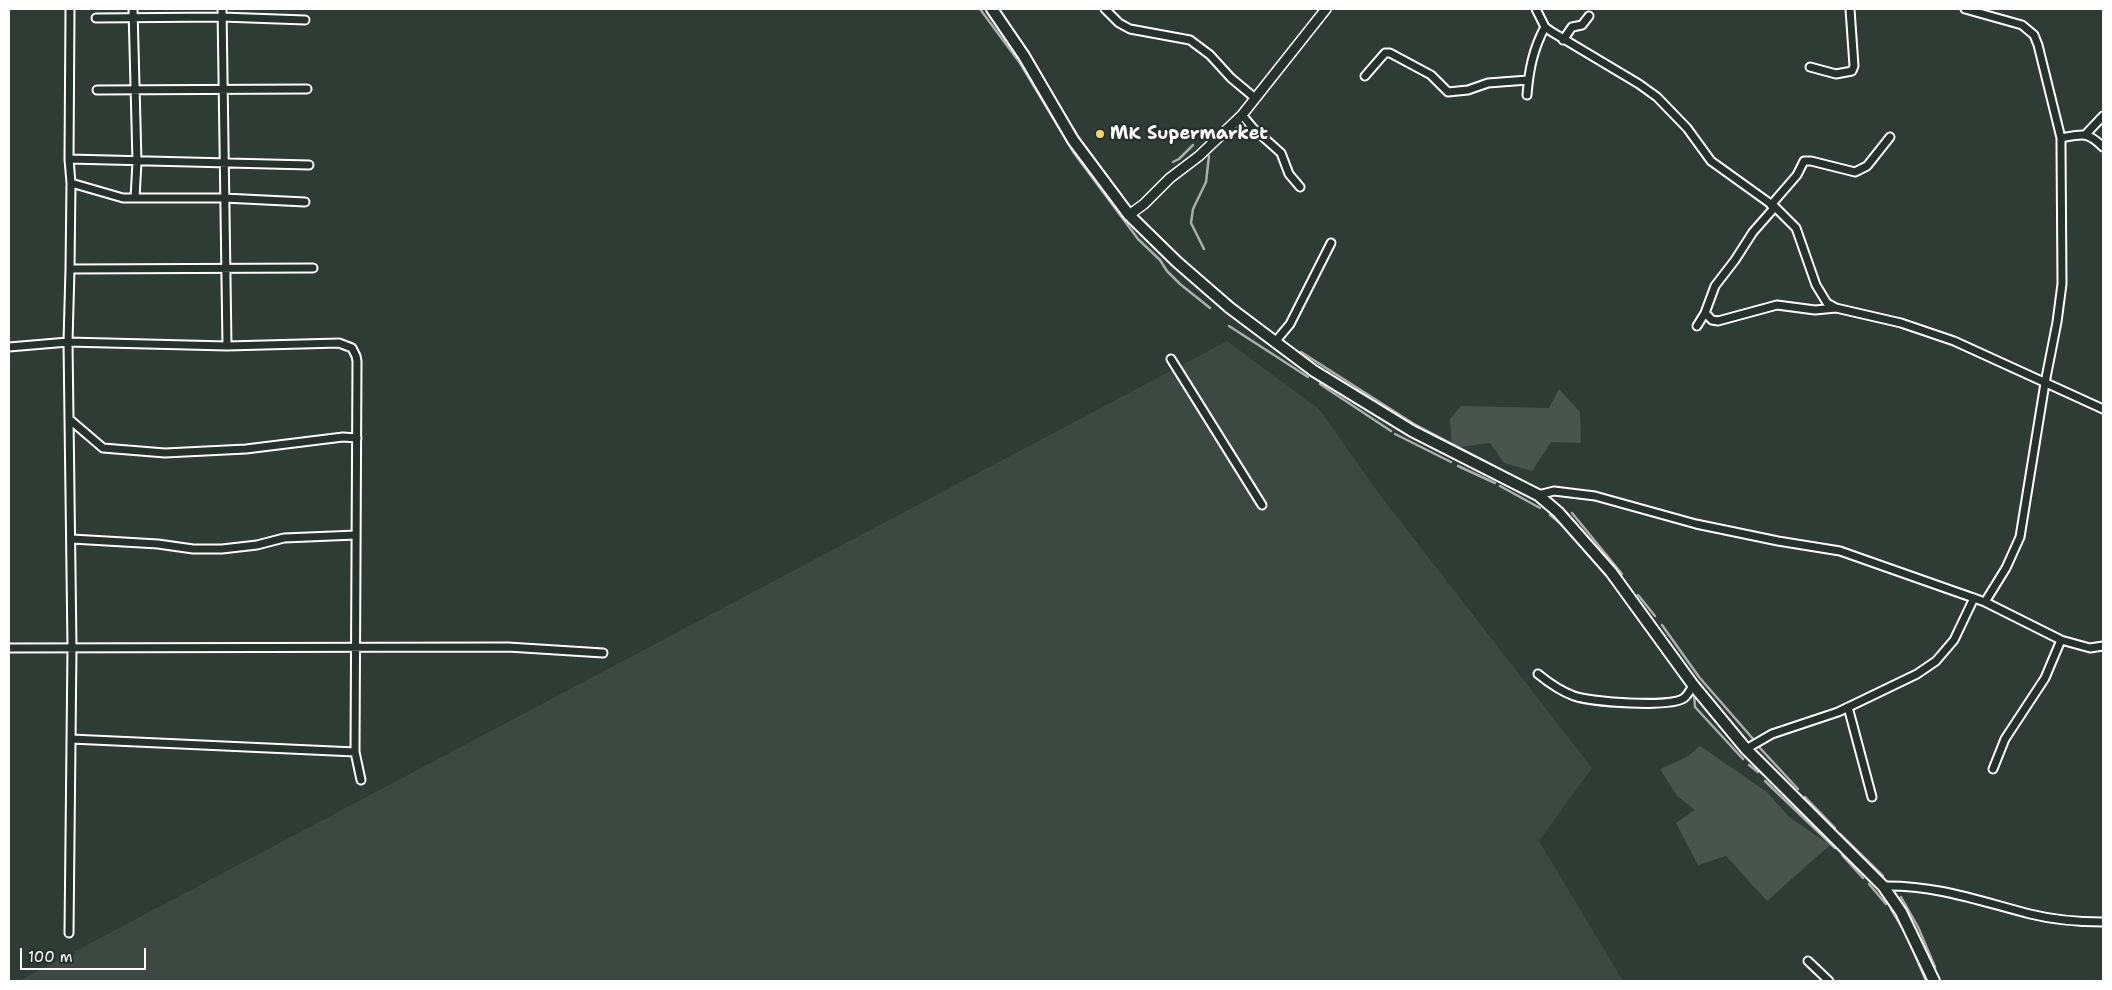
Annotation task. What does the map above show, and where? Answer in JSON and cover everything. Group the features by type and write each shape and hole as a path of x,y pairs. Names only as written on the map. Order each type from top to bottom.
{"main road":[{"path":"992,9 1024,56 1073,140 1129,215 1178,262 1230,308 1314,371 1412,431 1538,495 1558,512 1610,572 1693,686 1746,749 1883,886 1901,912 1933,980"}],"street":[{"path":"69,933 72,647 68,342 71,182 69,159 70,9"},
{"path":"133,9 135,198"},
{"path":"222,9 227,346"},
{"path":"1105,9 1119,23 1130,29 1190,40 1210,55 1231,78 1255,98"},
{"path":"1129,215 1144,204 1170,178 1199,156 1242,115 1326,9"},
{"path":"1536,9 1545,27 1657,97 1687,128 1711,161 1773,206 1796,228 1816,285 1827,303 1836,308 1901,323 1954,341 2103,410"},
{"path":"1810,67 1836,74 1852,71 1854,66 1850,9"},
{"path":"1965,9 2022,25 2034,35 2061,138 2062,284 2057,322 2020,537 2006,568 1984,602"},
{"path":"1563,40 1572,27 1582,24 1589,16"},
{"path":"96,18 222,17 305,20"},
{"path":"1527,96 1528,80 1536,44 1545,27"},
{"path":"1365,76 1385,53 1390,53 1420,67 1448,92 1468,90 1488,83 1528,80"},
{"path":"97,90 307,89"},
{"path":"1242,115 1253,128 1281,153 1288,174 1300,187"},
{"path":"2086,134 2103,116"},
{"path":"2061,138 2086,134 2095,138 2103,147"},
{"path":"1697,326 1705,312 1715,286 1753,232 1797,175 1804,162 1811,161 1855,172 1867,166 1890,137"},
{"path":"69,159 309,165"},
{"path":"71,182 114,196 135,198 224,198 305,202"},
{"path":"1275,342 1290,324 1331,243"},
{"path":"70,268 313,268"},
{"path":"1705,312 1712,320 1718,321 1777,305 1815,310 1836,308"},
{"path":"9,347 68,342 227,346 339,344 352,348 356,356 357,438 355,752 361,780"},
{"path":"1170,359 1262,505"},
{"path":"70,419 102,448 165,453 246,450 343,437 357,438"},
{"path":"1538,495 1554,491 1595,496 1696,524 1778,542 1840,551 1974,598 2061,640 2103,653"},
{"path":"72,539 158,544 193,549 222,549 257,545 284,538 356,535"},
{"path":"1746,749 1772,734 1848,707 1916,674 1936,661 1954,640 1974,598"},
{"path":"1993,769 2005,739 2045,678 2061,640"},
{"path":"2090,648 2103,646"},
{"path":"9,648 508,647 603,654"},
{"path":"1538,674 1559,690 1576,696 1621,702 1675,702 1685,698 1693,686"},
{"path":"1848,707 1872,797"},
{"path":"71,739 355,752"},
{"path":"1883,886 1913,887 1962,894 2032,914 2058,919 2103,922"},
{"path":"1808,960 1829,981"}],"shaded area":[{"path":"1227,341 1319,409 1380,495 1592,768 1539,841 1623,981 19,981"},
{"path":"1559,389 1580,412 1581,443 1551,442 1532,471 1504,463 1490,443 1452,448 1450,419 1461,406 1549,408"},
{"path":"1700,746 1767,792 1789,817 1830,845 1767,901 1726,856 1698,865 1676,823 1695,810 1677,796 1660,769 1687,757"}],"waterway":[{"path":"980,9 1020,63 1074,153 1138,239 1160,260 1167,271 1180,284 1210,308"},
{"path":"1051,93 1079,138 1121,195"},
{"path":"1173,162 1179,159 1193,145"},
{"path":"1204,249 1191,223 1193,209 1206,182 1209,156"},
{"path":"1137,216 1142,221"},
{"path":"1229,301 1238,308"},
{"path":"1229,326 1308,377"},
{"path":"1301,352 1414,424 1540,490"},
{"path":"1320,384 1391,431"},
{"path":"1395,434 1451,462"},
{"path":"1458,466 1495,483"},
{"path":"1500,486 1540,508"},
{"path":"1572,513 1622,574"},
{"path":"1550,515 1565,527"},
{"path":"1594,560 1610,580"},
{"path":"1638,595 1655,616"},
{"path":"1623,596 1627,603"},
{"path":"1631,609 1639,619"},
{"path":"1662,625 1699,677 1754,740"},
{"path":"1694,694 1695,707 1743,759"},
{"path":"1759,747 1798,789"},
{"path":"1749,765 1758,772"},
{"path":"1765,781 1835,848"},
{"path":"1805,797 1835,828"},
{"path":"1840,834 1883,876"},
{"path":"1842,855 1863,878"},
{"path":"1869,884 1886,904"},
{"path":"1901,897 1918,927 1935,967"},
{"path":"1891,909 1906,934 1926,981"}],"place":[{"name":"MK Supermarket","path":"1100,134"}]}
